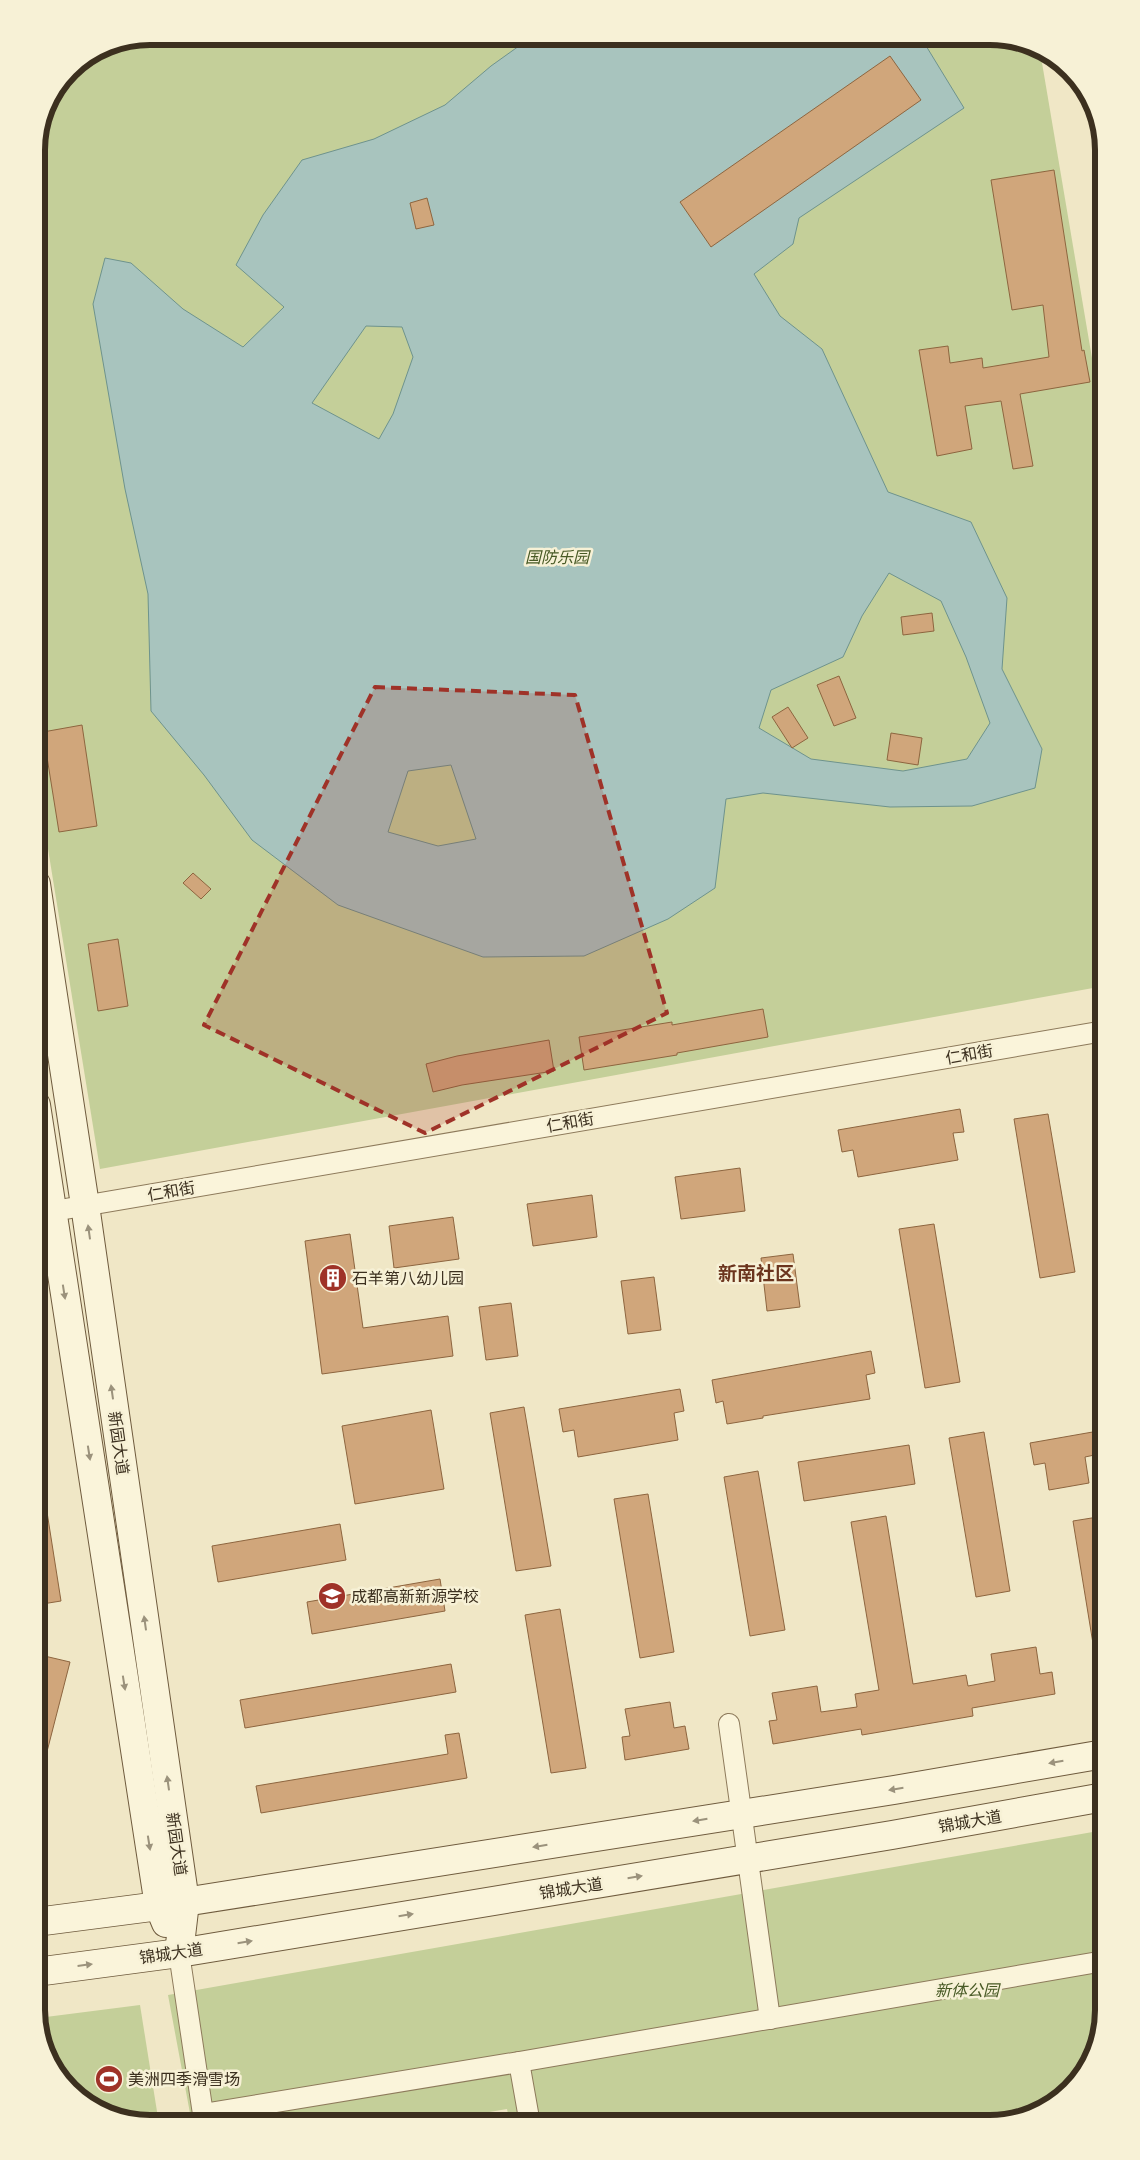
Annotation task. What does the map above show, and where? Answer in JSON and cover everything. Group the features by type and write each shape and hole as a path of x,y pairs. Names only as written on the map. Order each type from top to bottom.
{"main road":[{"name":"新园大道","path":"45,943 85,1205 185,1902 179,1953"},
{"name":"新园大道","path":"45,1218 159,1906 179,1953"},
{"path":"45,1921 185,1902 1095,1755"},
{"name":"锦城大道","path":"45,1971 179,1953 748,1859 1095,1798"}],"street":[{"name":"仁和街","path":"45,1212 1095,1033"},
{"path":"729,1724 770,2019"},
{"path":"179,1953 203,2114 519,2062 1095,1963"},
{"path":"519,2062 528,2115"}],"highlighted area":[{"path":"375,687 575,695 667,1013 425,1133 204,1025"}],"green space":[{"name":"国防乐园","path":"143,45 997,45 1024,51 1041,59 1095,376 1095,988 100,1169 45,830 45,143 53,110 71,81 92,63 110,53"},
{"name":"新体公园","path":"1095,1832 1095,2010 1091,2037 1087,2050 1077,2068 1059,2089 1030,2107 1010,2113 997,2115 508,2115 507,2109 472,2115 190,2115 168,1995"},
{"name":"美洲四季滑雪场","path":"140,2005 158,2115 143,2115 116,2109 97,2101 86,2093 67,2074 59,2062 53,2050 45,2017"}],"water":[{"path":"520,45 926,45 964,108 799,218 793,244 754,274 780,316 822,349 888,492 971,522 1007,598 1002,669 1042,749 1035,788 972,806 890,807 763,793 726,799 715,888 668,919 584,956 483,957 338,905 252,840 204,775 151,711 148,594 125,489 93,304 105,258 131,263 183,309 243,347 284,307 236,265 263,215 302,160 374,139 445,105 491,66","holes":["366,326 402,327 413,357 393,414 379,439 312,403","889,573 941,601 966,657 990,723 967,759 903,771 811,759 759,728 771,690 843,657 862,616","451,765 476,839 438,846 388,832 408,771"]}],"building":[{"path":"890,56 921,100 711,247 680,202"},
{"path":"1054,170 1082,351 1084,350 1090,382 1020,394 1033,466 1013,469 1001,401 965,406 972,449 937,456 919,350 948,346 950,363 982,358 983,368 1049,357 1043,305 1012,310 991,180"},
{"path":"427,198 434,225 416,229 410,203"},
{"path":"932,613 934,631 903,635 901,617"},
{"path":"839,676 856,718 834,726 817,685"},
{"path":"788,707 808,738 792,748 772,717"},
{"path":"82,725 97,826 59,832 45,744 45,732"},
{"path":"891,733 922,738 918,765 887,760"},
{"path":"193,873 211,889 201,899 183,883"},
{"path":"118,939 128,1006 98,1011 88,944"},
{"path":"763,1009 768,1037 677,1053 677,1055 584,1070 579,1037 672,1022 672,1025"},
{"path":"549,1040 554,1071 462,1085 433,1092 426,1064 457,1056"},
{"path":"960,1109 964,1132 953,1133 958,1160 858,1177 853,1150 842,1152 838,1130"},
{"path":"1048,1114 1075,1272 1040,1278 1014,1119"},
{"path":"740,1168 745,1211 681,1219 675,1177"},
{"path":"592,1195 597,1237 533,1246 527,1204"},
{"path":"453,1217 459,1259 394,1268 389,1226"},
{"path":"934,1224 960,1382 925,1388 899,1229"},
{"name":"石羊第八幼儿园","path":"350,1234 363,1328 448,1316 453,1356 322,1374 305,1241"},
{"path":"793,1254 800,1307 767,1311 761,1258"},
{"path":"654,1277 661,1330 628,1334 621,1281"},
{"path":"511,1303 518,1356 486,1360 479,1307"},
{"path":"871,1351 875,1373 866,1375 870,1399 763,1416 763,1418 727,1424 723,1401 716,1403 712,1380"},
{"path":"680,1389 684,1411 674,1413 678,1440 578,1457 574,1430 563,1432 559,1409"},
{"path":"524,1407 551,1566 516,1571 490,1413"},
{"path":"431,1410 444,1489 355,1504 342,1426"},
{"path":"984,1432 1010,1591 976,1597 949,1438"},
{"path":"1095,1432 1095,1455 1085,1457 1089,1483 1049,1490 1045,1463 1034,1465 1030,1443"},
{"path":"909,1445 915,1484 804,1501 798,1462"},
{"path":"758,1471 785,1630 750,1636 724,1477"},
{"path":"648,1494 674,1652 640,1658 614,1499"},
{"path":"45,1499 61,1601 45,1604"},
{"path":"886,1516 913,1684 966,1675 968,1686 995,1681 991,1654 1036,1647 1040,1674 1052,1672 1055,1694 972,1708 973,1716 862,1735 861,1729 773,1744 769,1721 777,1720 772,1693 817,1686 821,1712 857,1707 855,1694 879,1690 851,1522"},
{"path":"1095,1517 1095,1656 1073,1521"},
{"path":"340,1524 346,1560 218,1582 212,1546"},
{"path":"440,1579 445,1611 312,1634 307,1602"},
{"path":"560,1609 586,1768 551,1773 525,1615"},
{"path":"45,1656 70,1662 45,1759"},
{"path":"451,1664 456,1692 245,1728 240,1700"},
{"path":"670,1702 674,1728 685,1726 689,1749 625,1760 622,1737 630,1736 625,1709"},
{"path":"459,1733 467,1778 261,1813 256,1786 448,1754 445,1735"}],"place":[{"name":"石羊第八幼儿园","path":"333,1278"},
{"name":"成都高新新源学校","path":"332,1596"},
{"name":"美洲四季滑雪场","path":"109,2079"}],"district":[{"name":"新南社区","path":"756,1273"}]}
